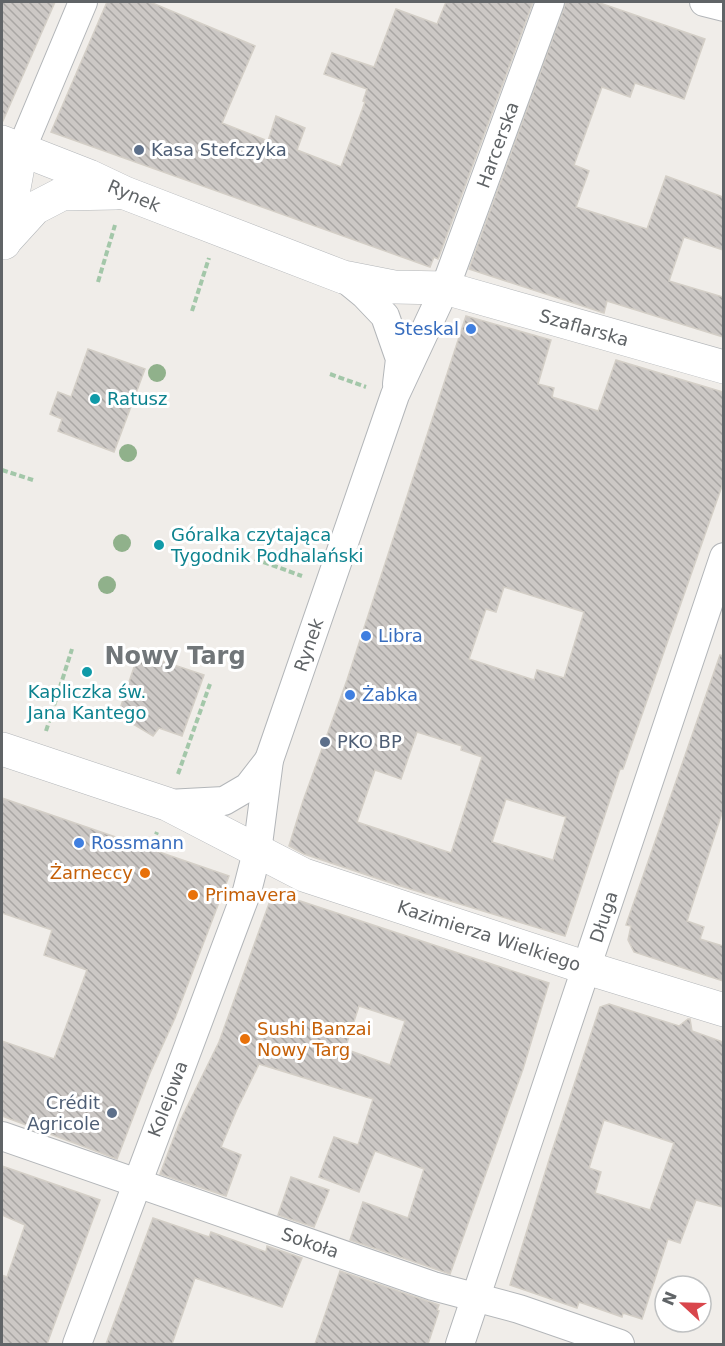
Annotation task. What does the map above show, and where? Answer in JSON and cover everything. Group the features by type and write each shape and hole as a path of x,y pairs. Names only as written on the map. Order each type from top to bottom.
{"street":[{"path":"3,246 11,146 82,2"},
{"name":"Harcerska","path":"445,288 550,2"},
{"path":"704,2 723,8"},
{"name":"Rynek","path":"11,146 89,176 121,207 343,277 394,287 445,288 395,395 269,760 257,852 171,792"},
{"path":"3,246 35,208 62,195 121,207"},
{"name":"Rynek","path":"343,277 385,316 400,359 395,395"},
{"name":"Szaflarska","path":"445,288 723,367"},
{"name":"Długa","path":"460,1344 723,557"},
{"name":"Rynek","path":"2,749 171,792 224,801 248,787 269,760"},
{"name":"Kazimierza Wielkiego","path":"257,852 304,875 723,1010"},
{"name":"Kolejowa","path":"76,1344 247,891 257,852"},
{"name":"Sokoła","path":"2,1136 433,1286 519,1309 620,1344"}],"path":[{"path":"98,282 121,207"},
{"path":"192,311 212,249"},
{"path":"330,374 368,387"},
{"path":"2,470 33,480"},
{"path":"255,559 308,578"},
{"path":"44,738 72,649"},
{"path":"171,792 210,684"}],"building":[{"path":"2,2 55,2 2,123"},
{"path":"107,2 150,2 255,46 222,123 268,141 276,116 305,128 297,150 341,167 365,102 363,101 367,89 324,74 332,53 374,67 396,9 437,24 446,2 533,2 438,259 434,257 430,267 51,132"},
{"path":"566,2 597,2 705,39 684,99 635,83 630,97 602,87 574,165 589,171 576,207 647,229 666,176 723,197 723,250 684,237 669,281 723,297 723,337 607,301 604,313 469,269"},
{"path":"466,316 551,340 538,384 554,388 552,397 598,411 616,360 723,392 723,483 623,769 620,769 565,936 397,885 304,854 289,846 347,680","holes":["504,587 584,612 564,678 537,670 534,680 469,659 486,609 496,612","417,732 462,746 461,750 482,757 451,853 357,822 375,770 401,779","506,799 566,817 553,860 492,842"]},
{"name":"Ratusz","path":"88,349 145,369 114,452 58,431 62,419 50,414 58,392 71,397"},
{"path":"144,655 204,675 182,736 159,728 153,736 118,715 134,667"},
{"path":"720,655 723,656 723,810 687,921 704,927 700,939 723,946 723,981 634,952 628,940 631,926 626,925"},
{"path":"2,798 229,876 175,1018 150,1073 117,1159 2,1116 2,1041 54,1059 87,970 44,955 52,930 2,913"},
{"path":"279,894 549,983 523,1069 450,1274 350,1240 363,1202 408,1218 424,1169 375,1151 359,1192 319,1177 334,1137 358,1145 373,1099 259,1064 221,1147 241,1155 226,1196 160,1174 181,1119 219,1042 271,898","holes":["359,1006 405,1021 390,1065 345,1049"]},
{"path":"609,1004 679,1026 690,1019 692,1031 723,1042 723,1207 696,1200 680,1243 668,1239 657,1274 653,1274 653,1285 642,1319 623,1313 622,1317 579,1302 577,1308 510,1285 600,1007","holes":["604,1120 674,1143 650,1210 595,1193 601,1172 589,1168"]},
{"path":"2,1166 100,1200 47,1344 2,1344 2,1275 7,1277 25,1225 2,1215"},
{"path":"291,1177 329,1190 314,1227 278,1215"},
{"path":"153,1218 209,1237 211,1232 266,1252 267,1246 302,1258 282,1307 195,1278 172,1344 106,1344"},
{"path":"340,1271 439,1305 428,1344 315,1344"}],"place":[{"name":"Kasa Stefczyka","path":"139,150"},
{"name":"Steskal","path":"471,329"},
{"name":"Ratusz","path":"95,399"},
{"name":"Góralka czytająca Tygodnik Podhalański","path":"159,545"},
{"name":"Libra","path":"366,636"},
{"name":"Kapliczka św. Jana Kantego","path":"87,672"},
{"name":"Żabka","path":"350,695"},
{"name":"PKO BP","path":"325,742"},
{"name":"Rossmann","path":"79,843"},
{"name":"Żarneccy","path":"145,873"},
{"name":"Primavera","path":"193,895"},
{"name":"Sushi Banzai Nowy Targ","path":"245,1039"},
{"name":"Crédit Agricole","path":"112,1113"}],"district":[{"name":"Nowy Targ","path":"175,656"}]}
